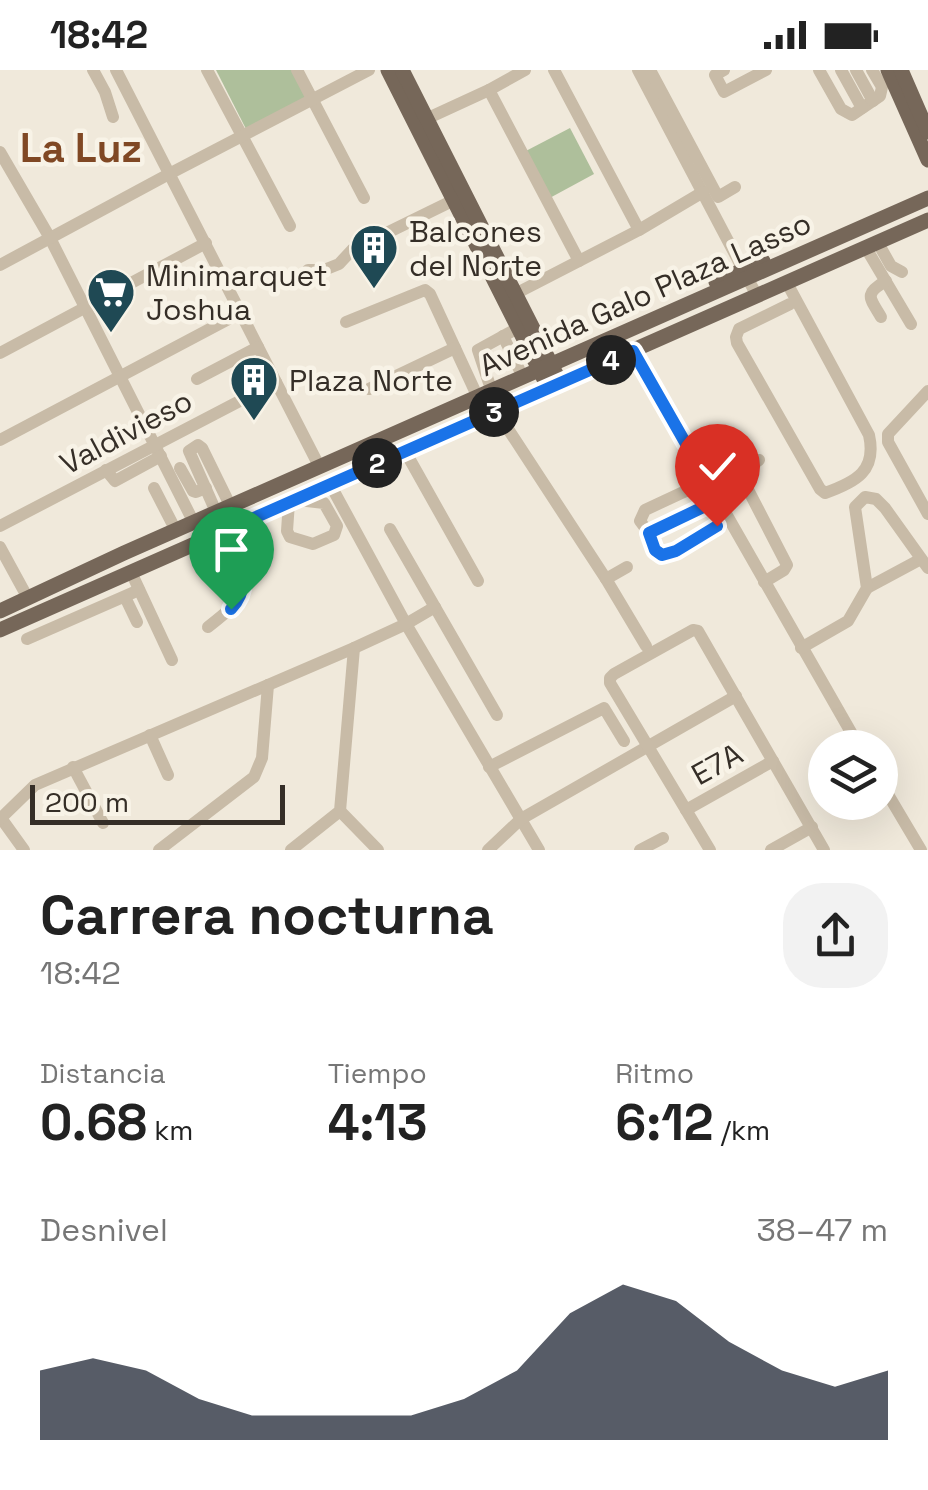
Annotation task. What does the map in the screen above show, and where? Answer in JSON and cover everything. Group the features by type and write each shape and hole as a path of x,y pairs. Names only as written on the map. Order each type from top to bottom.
{"main road":[{"path":"388,70 426,118 515,294 548,372"},
{"path":"402,70 452,201 511,332 548,372"},
{"path":"888,70 928,160"},
{"path":"901,70 928,132"},
{"name":"Avenida Galo Plaza Lasso","path":"0,602 520,369 548,372 633,351 750,283 928,195"},
{"name":"Avenida Galo Plaza Lasso","path":"0,614 928,208"},
{"name":"Avenida Galo Plaza Lasso","path":"750,283 787,283 928,220"},
{"name":"Avenida Galo Plaza Lasso","path":"0,630 497,412 548,372"}],"street":[{"path":"93,70 113,117"},
{"path":"116,70 316,460"},
{"path":"207,70 290,226"},
{"path":"298,70 364,198"},
{"path":"0,266 369,70"},
{"path":"426,118 525,70"},
{"path":"554,70 639,230"},
{"path":"638,70 750,283"},
{"path":"650,70 718,197 735,187"},
{"path":"724,70 715,75 724,92 766,70"},
{"path":"820,70 841,109 852,114 880,96 882,88 872,70"},
{"path":"841,70 868,104"},
{"path":"856,70 868,104"},
{"path":"488,90 580,260"},
{"path":"0,152 50,238 190,515"},
{"path":"515,294 703,192"},
{"path":"302,276 308,270 324,270 339,264 352,250 452,201"},
{"path":"0,353 206,244"},
{"path":"872,245 902,272"},
{"path":"872,245 886,281 911,324"},
{"path":"882,317 870,294 886,281"},
{"path":"787,283 869,434 872,448 864,474 825,493 737,343 739,330 790,304"},
{"path":"346,322 425,290 454,348 482,386"},
{"path":"0,440 240,312"},
{"path":"482,386 478,350 511,332 520,369"},
{"path":"197,379 258,347"},
{"path":"368,389 454,348"},
{"path":"633,351 849,730"},
{"name":"Valdivieso","path":"0,526 106,470 115,481 158,451 276,382"},
{"path":"928,390 888,434 888,442 928,514"},
{"path":"497,412 646,646"},
{"path":"198,445 202,448 220,502 206,488 189,451 198,445"},
{"path":"404,451 478,582"},
{"path":"759,460 743,471 742,478 787,565 764,582"},
{"path":"180,468 193,491 206,488"},
{"path":"330,484 406,624 539,850"},
{"path":"154,488 172,523"},
{"path":"690,489 645,510 640,521 655,550 662,555 676,551 717,526"},
{"path":"801,648 848,622 867,588 924,563 885,508 876,499 864,497 855,507 867,588"},
{"path":"649,533 718,500"},
{"path":"390,529 497,714"},
{"path":"208,627 231,609 244,588 222,532"},
{"path":"0,547 24,590"},
{"path":"606,579 627,567"},
{"path":"131,572 172,660"},
{"path":"28,638 138,590"},
{"path":"125,597 137,622"},
{"path":"24,850 1,816 35,785 354,648 435,607"},
{"path":"710,850 610,684 610,678 694,630 824,850"},
{"path":"292,850 340,811 354,648"},
{"path":"159,850 254,777 262,758 268,685"},
{"path":"488,850 521,819 736,696"},
{"path":"489,766 604,708 624,741"},
{"path":"150,735 168,775"},
{"name":"E7A","path":"686,810 774,761"},
{"path":"72,768 103,822"},
{"path":"340,811 378,850"},
{"path":"898,811 921,850"},
{"path":"771,850 812,827"},
{"path":"640,850 663,838"}],"green space":[{"path":"216,70 293,70 307,97 246,129"},
{"path":"570,128 594,174 546,200 522,153"}],"place":[{"name":"Balcones del Norte","path":"374,290"},
{"name":"Minimarquet Joshua","path":"111,334"},
{"name":"Plaza Norte","path":"254,422"}],"district":[{"name":"La Luz","path":"81,148"}],"route":[{"path":"231,609 239,600 244,583 222,532 633,351 718,500 649,533 655,550 662,555 676,551 717,526"}]}
